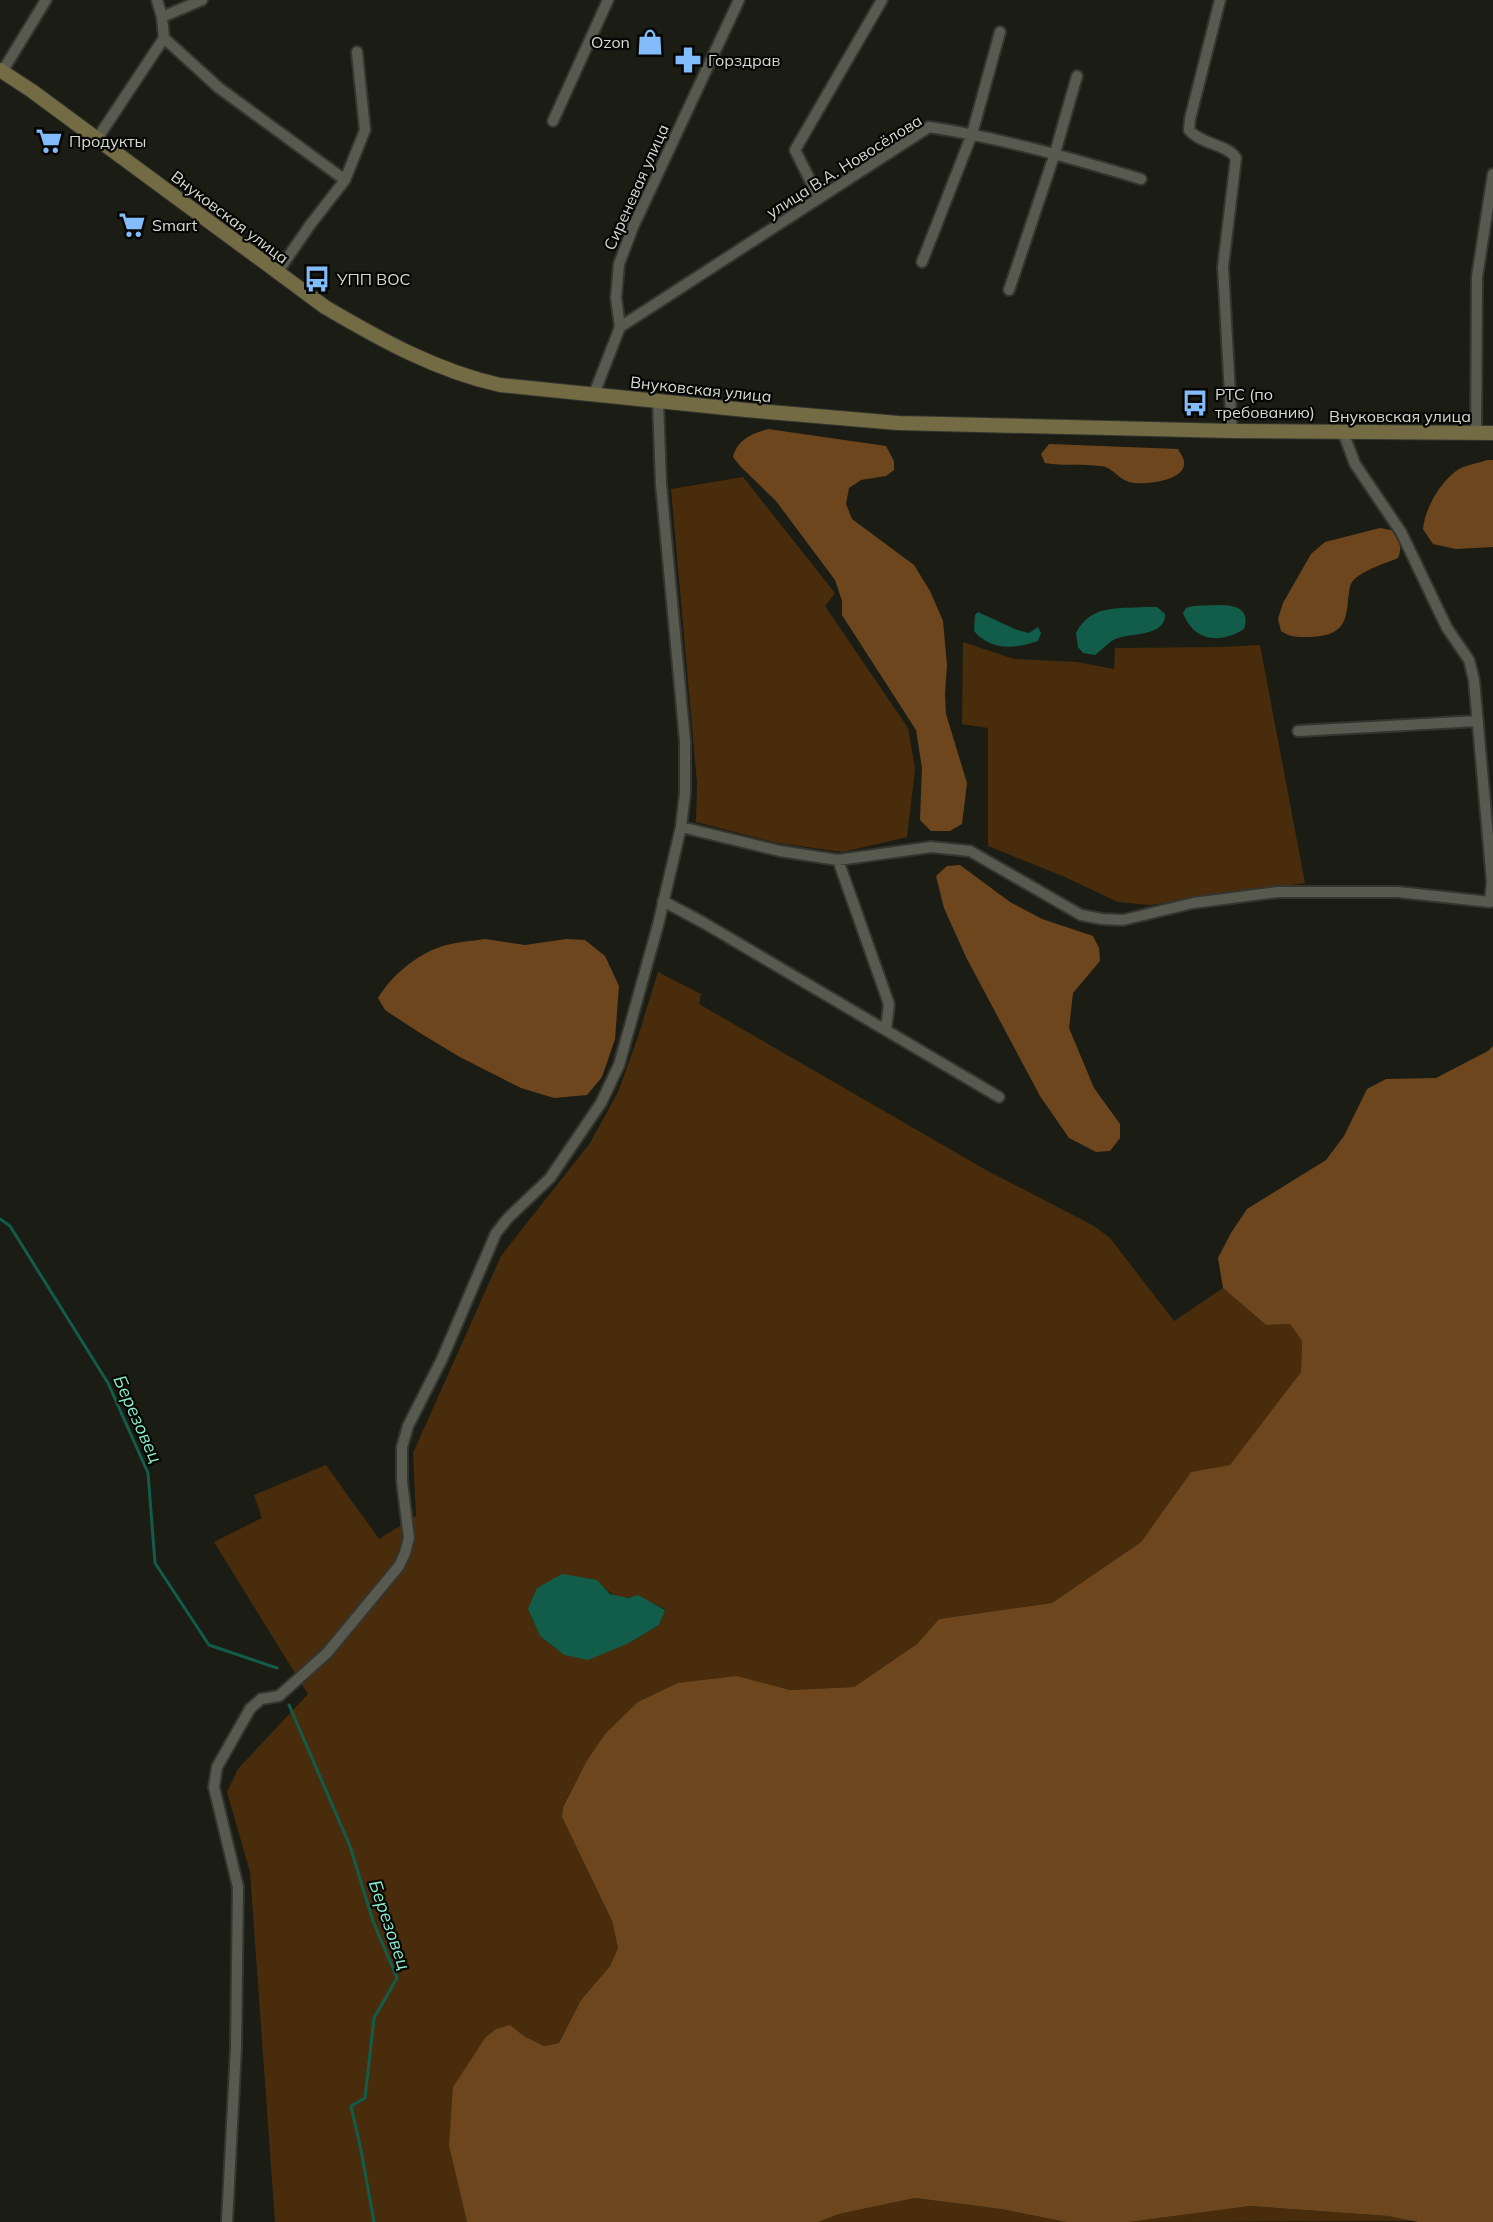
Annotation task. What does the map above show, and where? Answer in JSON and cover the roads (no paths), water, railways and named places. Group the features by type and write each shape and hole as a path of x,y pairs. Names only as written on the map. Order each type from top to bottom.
{"main road":[{"name":"Внуковская улица","path":"1,71 325,307 413,355 451,371 500,385 898,423 1232,431 1493,433"}],"street":[{"path":"1,71 46,0"},
{"path":"97,139 164,38 162,17 157,0"},
{"path":"162,17 202,0"},
{"path":"553,121 608,0"},
{"name":"Сиреневая улица","path":"594,394 620,327 616,298 619,264 633,227 738,0"},
{"path":"819,198 795,150 882,0"},
{"path":"1220,0 1189,130 1204,142 1232,152 1236,158 1223,267 1232,431"},
{"path":"922,262 972,134 1000,32"},
{"path":"164,38 219,88 345,180"},
{"path":"277,273 345,180 365,130 357,52"},
{"path":"1009,290 1055,153 1077,76"},
{"name":"улица В.А. Новосёлова","path":"620,327 929,127 972,134 1055,153 1141,179"},
{"path":"1476,433 1477,277 1493,174"},
{"path":"227,2222 236,2047 238,1887 213,1787 217,1767 250,1709 261,1699 279,1696 327,1653 399,1566 409,1538 402,1482 402,1448 408,1426 442,1359 496,1233 508,1218 550,1178 601,1103 620,1065 681,826 685,794 685,741 661,484 658,401"},
{"path":"681,826 780,851 838,860 931,847 970,851 1081,915 1102,920 1123,920 1192,903 1278,892 1398,892 1490,902 1492,882 1474,680 1469,660 1447,628 1401,532 1354,464 1343,432"},
{"path":"1298,731 1478,722"},
{"path":"838,860 889,1004 886,1030"},
{"path":"663,901 999,1097"}],"waterway":[{"name":"Березовец","path":"0,1219 10,1226 108,1383 148,1473 155,1563 209,1645 277,1668"},
{"name":"Березовец","path":"289,1705 350,1846 373,1921 397,1978 374,2018 365,2098 351,2106 374,2222"}],"place":[{"name":"Ozon","path":"650,42"},
{"name":"Горздрав","path":"688,60"},
{"name":"Продукты","path":"49,141"},
{"name":"Smart","path":"132,225"},
{"name":"УПП ВОС","path":"317,279"},
{"name":"РТС (по требованию)","path":"1195,403"}]}
